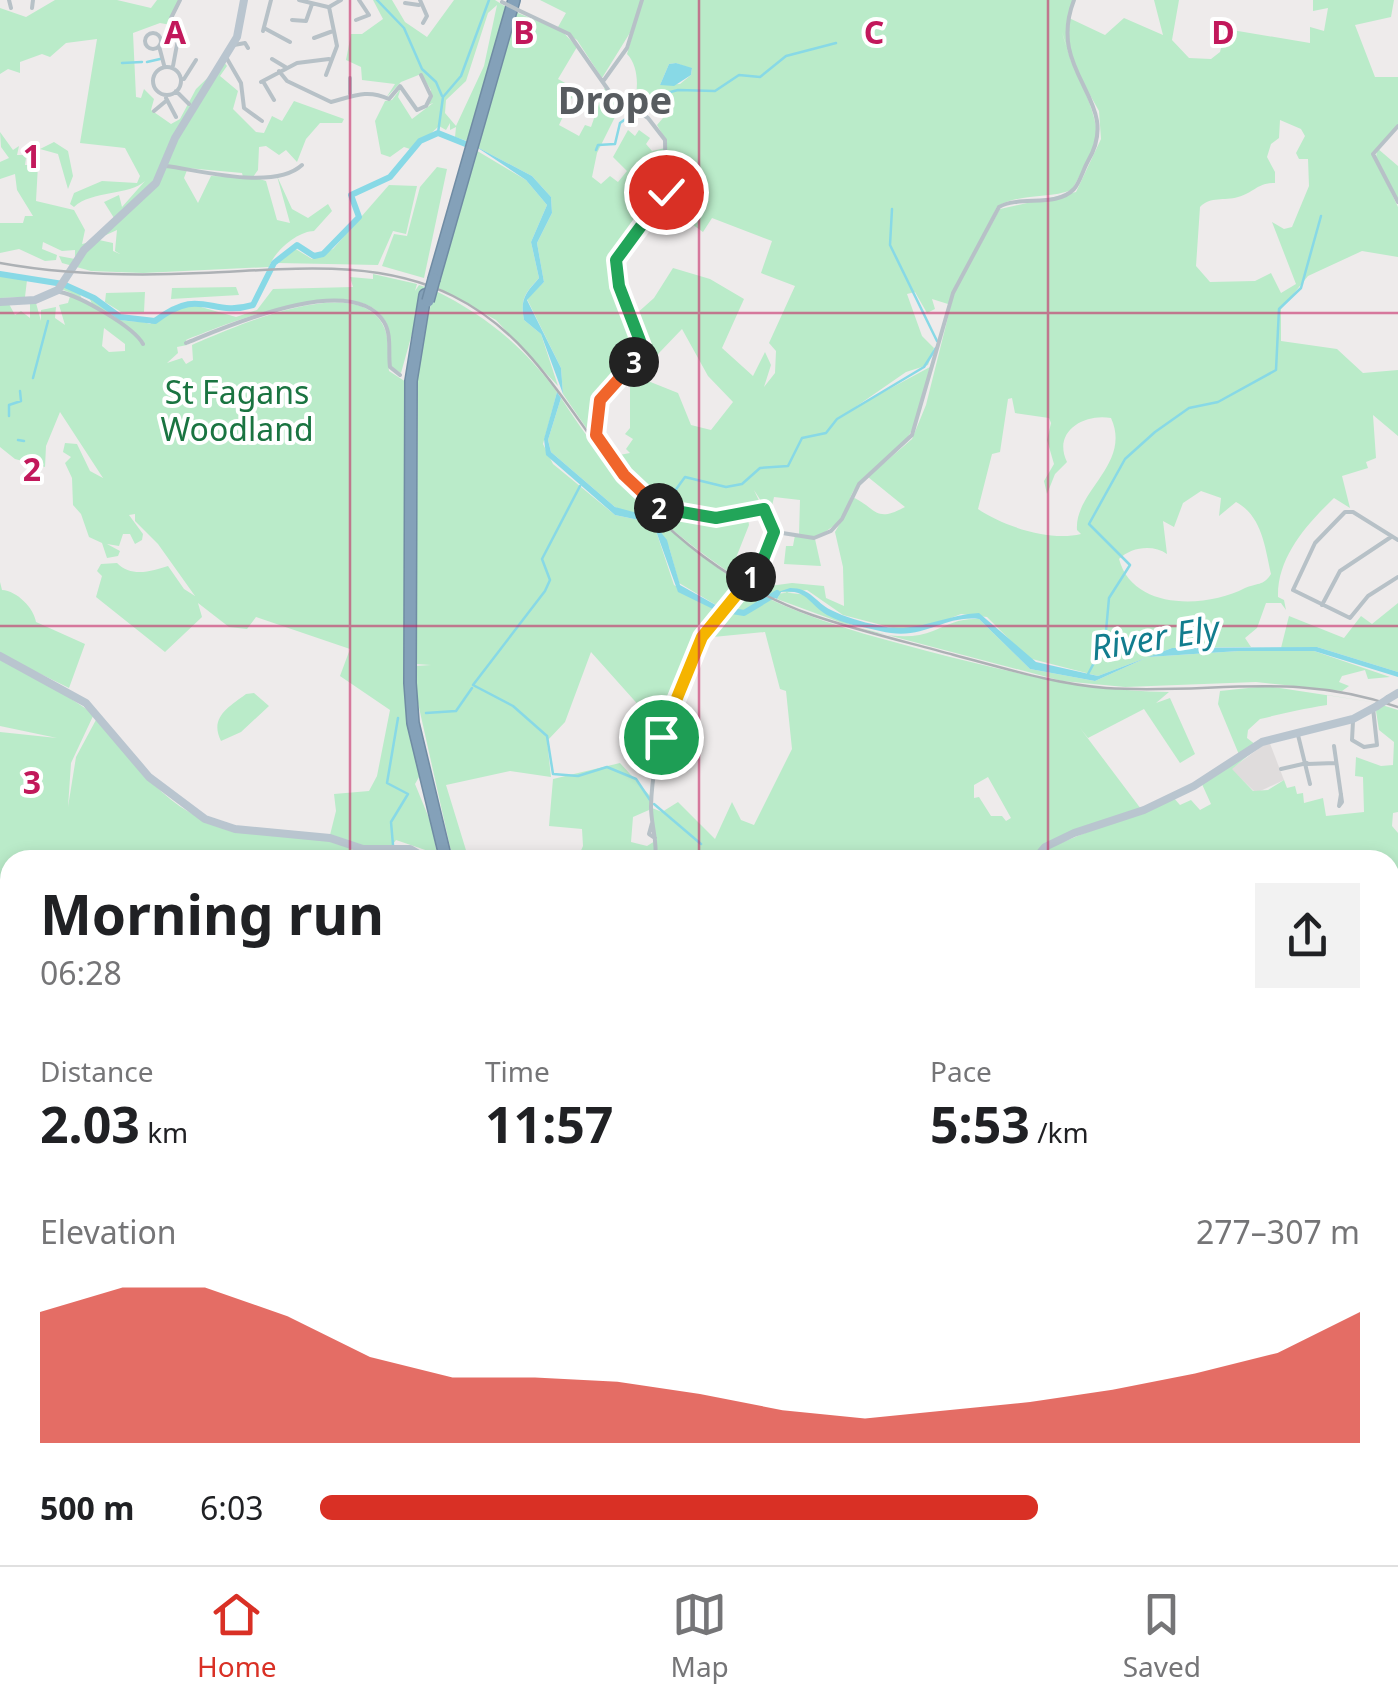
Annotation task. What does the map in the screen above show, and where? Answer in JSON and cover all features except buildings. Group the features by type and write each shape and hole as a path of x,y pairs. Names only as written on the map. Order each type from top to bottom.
{"highway":[{"path":"447,850 412,710 408,384 400,375 408,372 424,302 509,3"},
{"path":"410,471 412,363 424,302"},
{"path":"424,302 416,382 415,682 418,720 447,850"}],"street":[{"path":"9,0 11,8"},
{"path":"32,0 32,8"},
{"path":"172,67 178,40 172,18 180,0"},
{"path":"0,302 33,300 60,287 84,250 152,188 175,138 234,45 244,0"},
{"path":"271,0 264,30 290,42"},
{"path":"299,0 329,7 341,0"},
{"path":"356,20 368,16 359,0"},
{"path":"602,82 626,48 642,0"},
{"path":"774,532 814,538 839,525 859,484 914,430 953,293 999,208 1066,194 1076,186 1100,133 1096,112 1072,68 1065,42 1074,0"},
{"path":"405,4 419,3 427,16 424,23"},
{"path":"509,3 569,34 602,82 618,99 640,112 666,143 666,197 616,258 619,286 634,315 643,349 600,400 596,435 635,488 662,510 726,518 764,509 774,532 764,559 701,639 658,743 655,850"},
{"path":"292,20 307,20 312,4"},
{"path":"326,75 329,58 336,48 329,7"},
{"path":"258,14 268,18"},
{"path":"314,38 335,31"},
{"path":"234,45 244,43 248,48"},
{"path":"159,46 164,65"},
{"path":"226,56 241,83 244,108 262,122"},
{"path":"272,58 288,68"},
{"path":"274,100 262,82 279,71 329,58"},
{"path":"154,111 176,91 196,60"},
{"path":"164,65 184,79"},
{"path":"164,65 149,78 176,117"},
{"path":"279,71 287,81 329,102 350,94 377,93 388,100 400,86 417,110 426,106 431,96 422,75"},
{"path":"349,81 350,94"},
{"path":"176,91 190,104"},
{"path":"1398,126 1374,154 1398,202"},
{"path":"165,166 236,177 292,172 302,165"},
{"path":"60,287 137,336 142,344"},
{"path":"186,343 278,309 347,304 368,308 382,319 388,334 390,367 400,375"},
{"path":"1398,540 1354,512 1345,512 1312,548 1293,584 1296,592 1350,618 1365,598 1398,577"},
{"path":"1322,605 1340,571 1391,538"},
{"path":"0,656 87,704 149,777 196,815 235,829 410,850"},
{"path":"1042,850 1084,828 1154,805 1223,770 1262,742 1353,720 1398,693"},
{"path":"1353,720 1352,740 1364,747 1377,745 1375,707"},
{"path":"1296,731 1310,784"},
{"path":"1334,746 1341,794"},
{"path":"1282,769 1335,764"}],"shaded area":[{"path":"1269,741 1284,780 1256,793 1231,769"}],"green space":[{"path":"55,0 117,0 151,8 157,0 179,0 171,25 160,23 133,33 136,97 141,98 144,89 154,99 151,110 171,124 180,119 196,89 224,62 227,66 220,76 238,91 233,109 256,132 264,133 272,116 282,121 294,101 344,119 342,123 320,123 306,139 297,162 286,150 279,155 266,146 259,147 258,170 253,177 266,181 277,220 290,223 277,176 292,209 308,218 328,204 332,211 314,231 283,247 269,267 143,273 91,271 62,263 59,256 75,259 75,250 62,251 43,242 42,249 57,255 56,260 45,261 19,249 0,253 0,223 23,223 25,216 33,216 17,190 15,174 0,179 0,162 9,158 1,147 0,132 13,150 19,146 17,155 27,155 26,146 39,150 26,158 25,165 38,165 36,201 74,210 85,230 82,244 99,240 113,243 113,251 120,254 115,251 117,230 106,235 101,231 114,218 104,202 119,195 122,207 145,181 74,207 70,204 74,193 102,181 137,183 140,176 125,148 80,143 97,39 66,43 50,57 42,54 20,62 20,73 8,69 0,74 0,8 26,17","holes":["176,167 242,173 243,177 211,176 198,203 184,178 187,170"]},
{"path":"373,0 392,0 405,22 427,37 454,0 495,0 506,7 467,141 455,137 456,127 450,130 450,123 446,130 439,126 413,150 404,147 390,157 381,154 375,121 385,101 392,100 401,88 398,97 412,119 433,103 428,105 431,90 421,74 401,82 386,98 395,84 362,80 361,67 346,60 351,34 362,34 383,19","holes":["497,5 484,66 456,126 445,113 446,100 466,81 488,13"]},
{"path":"540,0 1075,0 1069,18 1105,35 1124,18 1163,35 1154,0 1179,0 1172,40 1189,58 1211,59 1220,52 1226,29 1310,43 1310,27 1324,31 1328,8 1313,11 1313,0 1394,0 1391,17 1355,25 1375,77 1398,77 1398,125 1372,153 1398,207 1398,257 1362,251 1308,276 1281,309 1281,341 1337,349 1363,373 1398,370 1398,436 1373,415 1376,458 1366,462 1368,468 1342,476 1350,508 1334,498 1304,530 1288,555 1278,597 1284,600 1286,610 1281,603 1266,603 1257,628 1245,638 1251,647 1172,648 1098,676 1028,658 987,617 961,614 928,627 897,629 843,615 807,590 769,595 755,588 792,583 824,586 826,598 844,606 843,567 835,532 842,520 815,539 821,566 784,564 786,546 793,546 795,535 799,535 800,500 774,497 770,515 754,490 761,505 716,517 671,511 651,501 614,456 630,453 626,449 633,439 625,434 630,428 630,385 639,387 643,380 626,375 644,350 635,315 654,298 673,268 710,279 744,299 722,348 753,376 765,352 771,365 764,387 775,373 776,351 769,343 795,286 761,273 772,241 712,218 703,232 664,204 667,142 657,125 663,118 655,113 656,105 646,104 639,110 633,107 637,79 627,54 636,23 602,78 577,40 558,27 566,13","holes":["669,64 692,69 680,84 660,85","1076,70 1099,111 1101,139 1076,192 1000,209 954,293 926,405 912,439 868,477 905,507 881,514 852,497 849,501 865,476 909,436 921,407 930,367 854,408 906,372 928,365 934,348 922,336 907,294 915,292 927,313 935,309 932,299 948,304 997,207 1014,200 1072,190 1093,152 1097,136","1280,120 1301,129 1305,136 1296,153 1299,159 1308,159 1309,186 1292,227 1284,229 1272,222 1296,284 1281,293 1271,273 1255,281 1210,282 1196,266 1200,207 1275,183 1275,172 1267,157 1271,144 1279,138","682,329 708,376 733,402 711,430 691,425 678,393 643,379 659,353","1012,398 1015,413 1049,418 1051,423 1047,440 1054,464 1044,481 1047,494 1055,474 1067,462 1064,441 1074,426 1091,418 1111,418 1115,434 1109,463 1078,516 1077,530 1081,534 1069,536 1027,531 978,509 992,454 1000,452 1008,399","1201,491 1221,498 1219,516 1236,502 1257,524 1271,574 1263,582 1211,599 1173,600 1155,596 1127,576 1119,559 1142,548 1167,554 1163,521 1174,527 1183,503"]},
{"path":"513,11 562,31 577,47 558,79 576,89 559,125 579,136 585,125 591,127 605,87 622,103 597,153 592,177 601,184 610,176 618,182 627,171 613,157 628,130 635,136 639,130 650,138 646,144 652,151 665,148 663,202 625,242 615,265 615,279 637,328 641,351 599,396 598,422 587,429 563,394 561,368 527,299 544,282 537,243 552,213 551,197 532,176 475,146"},
{"path":"54,142 68,151 73,176 68,189 58,154 40,149"},
{"path":"1377,148 1398,166 1398,199 1376,159"},
{"path":"474,149 526,180 547,205 531,242 539,278 525,297 523,313 524,320 541,334 558,386 496,320 435,286"},
{"path":"437,167 447,169 424,278 382,266 394,234 407,236 420,187"},
{"path":"389,185 417,186 406,234 393,231 378,265 278,263 294,248 312,259 333,249"},
{"name":"St Fagans Woodland","path":"373,274 417,284 415,291 419,285 425,287 401,373 391,367 386,322 371,307 349,300 321,300 229,323 186,340 187,345 177,347 178,353 167,363 182,358 186,364 193,360 192,345 262,317 320,303 347,303 368,310 383,325 389,371 406,382 407,690 422,772 415,784 431,823 436,850 396,840 384,850 0,850 0,732 57,738 0,726 0,659 32,673 94,714 71,763 68,807 76,757 97,718 159,789 188,812 218,825 329,839 336,811 334,794 369,791 377,776 390,710 340,676 350,649 256,617 247,629 229,627 198,603 202,617 165,652 96,597 102,576 97,571 101,564 117,563 135,572 168,566 184,589 195,596 158,544 135,521 135,514 129,515 143,534 142,540 135,544 130,534 123,534 119,546 107,544 120,551 118,556 107,558 102,543 89,537 81,514 73,505 72,478 65,463 71,457 63,452 65,443 77,444 90,471 103,478 60,412 46,446 45,467 15,459 0,447 0,305 9,304 15,315 21,311 30,318 30,302 36,303 41,321 41,310 56,307 55,318 65,325 59,305 68,303 71,293 61,289 63,286 79,291 82,300 92,304 89,297 94,299 119,319 150,324 173,309 194,305 236,317 257,310 273,289 353,287 350,277 373,279","holes":["104,328 125,344 125,351 109,352 102,346"]},
{"path":"0,276 27,280 25,297 0,298"},
{"path":"236,287 239,295 171,299 172,288"},
{"path":"434,290 502,333 557,392 543,444 553,464 615,515 639,520 656,531 674,585 719,612 701,638 669,715 650,718 591,652 565,722 547,741 551,777 510,771 446,785 466,850 451,850 416,694 416,666 431,665 416,664 418,365"},
{"path":"145,292 144,312 121,312 105,302 106,293"},
{"path":"561,398 641,502 688,545 742,584 721,608 679,583 669,547 655,525 615,507 551,452 548,440"},
{"path":"595,436 634,488 654,504 707,517 747,514 749,525 730,573 673,530 634,494 604,456"},
{"path":"0,582 2,590 13,593 28,606 36,622 85,644 69,688 0,654"},
{"path":"753,591 839,626 1017,673 1107,688 1169,692 1156,703 1170,698 1195,754 1180,763 1144,709 1088,738 1080,728 1141,809 1079,828 1047,850 655,850 652,808 662,812 678,802 715,839 732,802 741,820 754,825 792,749 786,691 780,689 765,632 703,638 735,597","holes":["988,777 1011,818 1006,821 1002,816 991,816 979,797 974,798 974,785"]},
{"path":"781,592 808,595 832,615 860,628 777,599"},
{"path":"1398,603 1398,672 1317,647 1281,648 1289,616 1344,638 1361,616 1372,624"},
{"path":"979,619 1030,669 1095,681 1148,657 1239,651 1314,651 1390,677 1368,679 1365,670 1342,676 1339,682 1349,686 1342,691 1256,682 1125,687 1062,681 886,635 918,635"},
{"path":"1267,686 1327,695 1327,705 1260,719 1248,730 1247,738 1256,745 1240,757 1218,704 1220,691"},
{"path":"254,693 269,706 241,732 221,741 219,719 246,694"},
{"path":"1382,705 1398,710 1398,812 1393,813 1392,826 1398,833 1398,850 1046,849 1173,797 1180,805 1191,800 1200,810 1211,804 1201,782 1263,743 1232,769 1253,791 1268,790 1284,780 1287,788 1295,786 1297,794 1303,793 1304,803 1323,798 1326,816 1364,812 1363,777 1355,776 1356,757 1381,766 1393,765 1394,742 1379,730 1376,711"},
{"path":"620,763 651,797 649,810 633,817 631,842 647,846 655,841 655,850 581,850 582,829 549,826 553,779"}],"water":[{"path":"669,64 692,68 691,75 674,86 660,85"},
{"path":"475,146 532,176 551,197 552,213 537,243 544,282 527,300 561,368 563,394 541,334 524,320 523,313 525,297 539,278 531,242 547,205 526,180"},
{"path":"557,392 561,398 548,440 551,452 615,507 641,514 655,525 667,540 680,585 721,608 719,612 678,592 656,531 639,520 615,515 546,455 544,439"},
{"path":"790,588 808,593 842,615 891,627 904,628 979,613 1036,662 1098,676 1147,657 1095,681 1030,669 979,619 909,633 880,631 833,618 797,593 781,592 777,599 769,595"},
{"path":"1317,647 1398,672 1398,677 1314,651 1148,657 1172,648"}],"waterway":[{"path":"377,0 404,28 422,69 436,82 442,96"},
{"path":"438,133 443,97 461,76 489,0"},
{"path":"596,150 598,145 615,144 620,123 659,95 678,90 715,91 739,75 760,77 786,56 836,43"},
{"path":"147,62 160,59"},
{"path":"122,63 142,62"},
{"name":"River Ely","path":"0,274 63,284 94,298 120,317 155,321 184,305 253,305 274,263 297,245 314,256 323,254 359,217 351,195 390,177 420,141 438,133 473,147"},
{"path":"892,209 890,245 937,341"},
{"path":"1087,676 1105,642 1109,598 1130,565 1089,524 1125,459 1155,432 1189,408 1218,402 1276,370 1279,309 1301,288 1321,216"},
{"path":"33,378 48,321"},
{"path":"658,514 685,477 726,487 742,484 760,468 788,466 802,438 826,433 837,419 924,367 936,348"},
{"path":"9,416 9,405 21,401 20,391"},
{"path":"18,440 24,441"},
{"path":"580,486 542,559 550,580 545,591 473,685 513,706 547,736 553,774 578,776 607,767 636,779 650,800"},
{"name":"River Ely","path":"720,609 744,613 777,593"},
{"path":"426,713 456,711 472,688"},
{"path":"393,845 391,822 408,794 387,783 398,718"},
{"path":"654,804 701,844"}],"railway":[{"path":"0,263 126,274 330,269 393,276 423,284 453,296 504,330 544,373 615,470 656,516 703,556 783,604 865,631 1067,683 1145,689 1322,689 1398,707"}],"district":[{"name":"Drope","path":"615,99"}],"route":[{"path":"661,737 701,639 733,594 759,570 774,532 768,512 762,508 716,518 656,507 624,475 609,448 596,435 600,400 643,349 634,315 619,286 616,258 661,205 666,192"}]}
